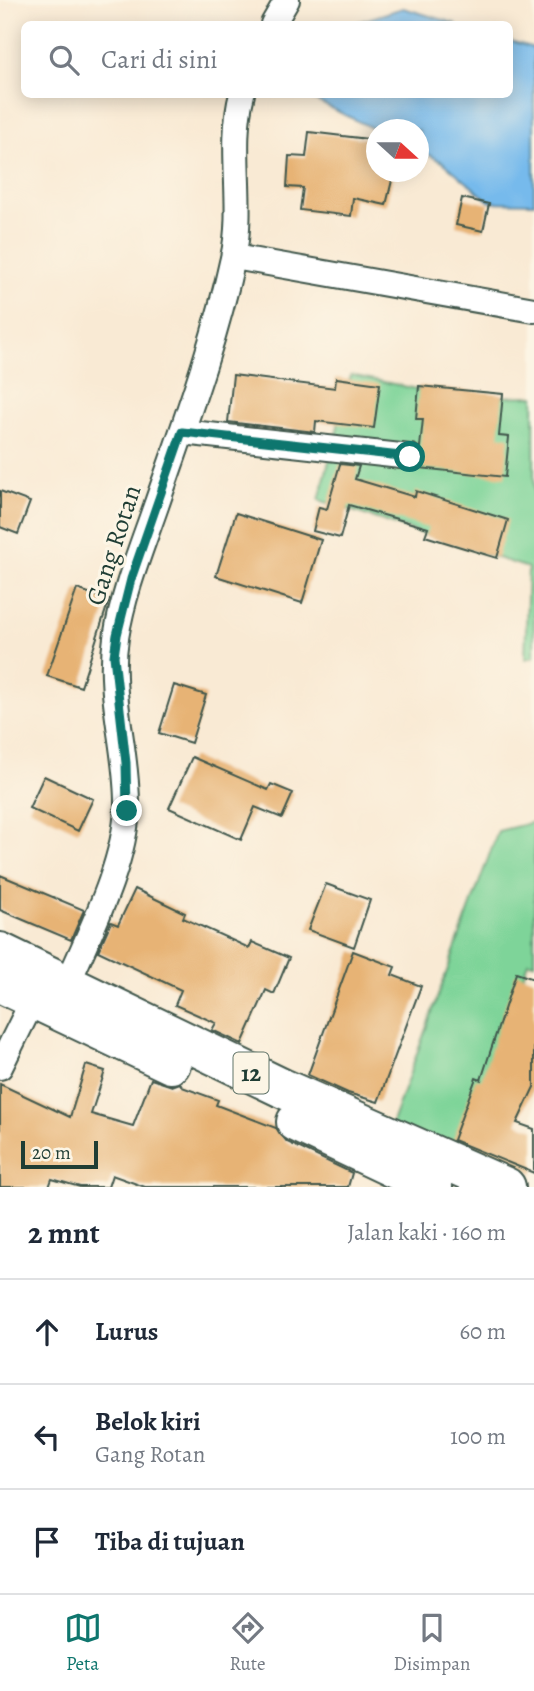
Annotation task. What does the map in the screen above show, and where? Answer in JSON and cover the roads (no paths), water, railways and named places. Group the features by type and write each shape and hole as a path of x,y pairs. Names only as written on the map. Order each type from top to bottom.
{"highway":[{"name":"12","path":"0,952 40,994 433,1187"},
{"name":"12","path":"40,994 282,1088 506,1187"}],"street":[{"path":"275,21 286,0"},
{"name":"Gang Rotan","path":"0,1067 116,863 123,835 127,811 126,763 114,656 117,635 131,579 182,432 234,257 238,121 241,98"},
{"path":"234,257 534,310"},
{"path":"182,432 410,457"}],"water":[{"path":"403,8 447,21 362,21"},
{"path":"513,42 534,48 534,203 490,202 443,162 429,155 429,119 366,119 366,125 310,98 513,98"}]}
